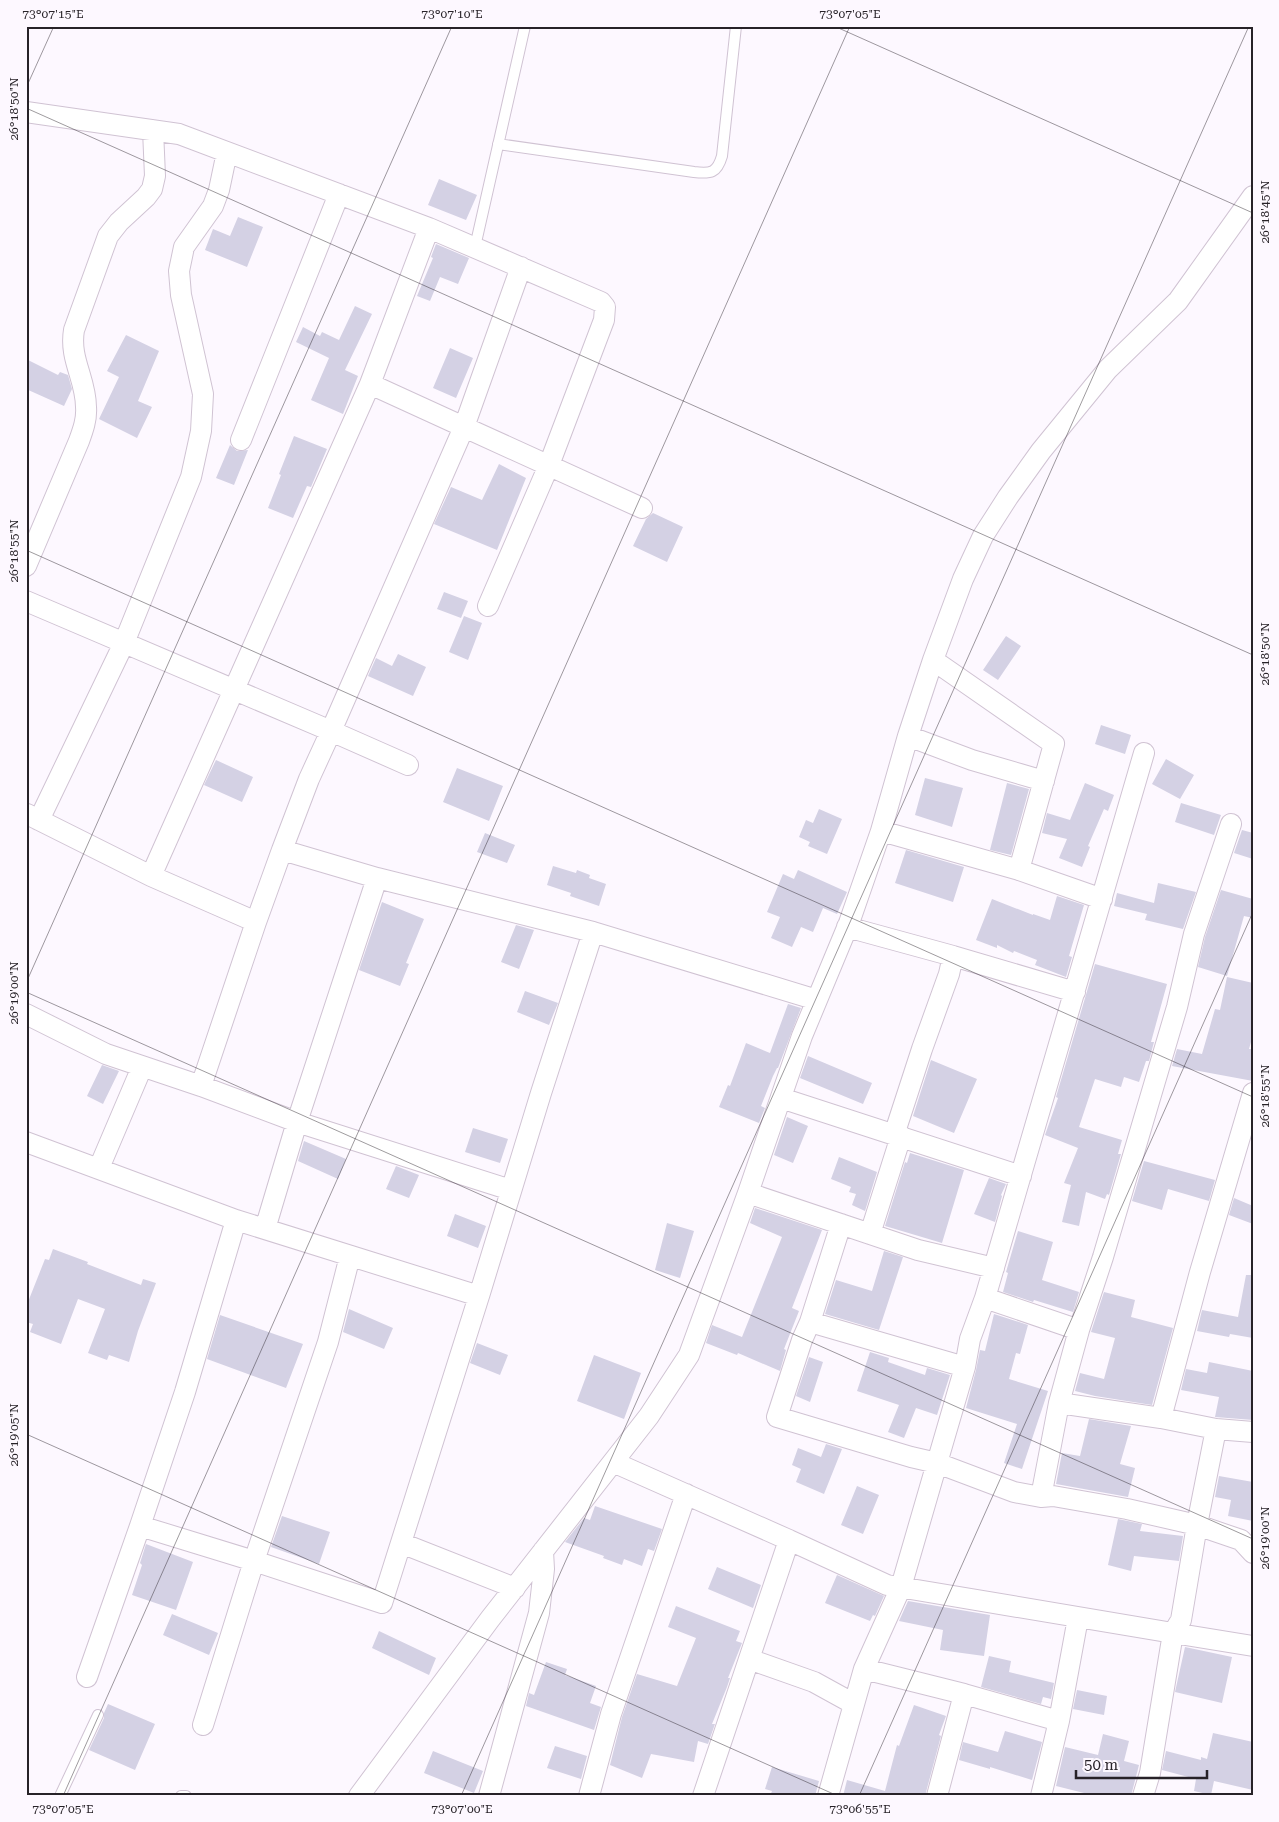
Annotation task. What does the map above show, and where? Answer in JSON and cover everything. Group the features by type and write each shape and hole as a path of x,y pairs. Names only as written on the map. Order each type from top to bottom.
{"street":[{"path":"26,112 179,134 429,228 596,299 605,307 604,320 549,465 488,606"},
{"path":"26,566 85,424 86,407 84,392 73,355 72,342 74,330 108,236 119,222 152,189 155,176 153,130"},
{"path":"227,152 219,190 213,206 184,247 179,265 181,295 202,394 201,431 191,477 124,643 32,817 151,876 256,922"},
{"path":"241,440 340,194"},
{"path":"360,1796 543,1551 649,1416 689,1355 748,1193 802,1036 847,927 880,831 933,660 963,579 983,536 1041,451 1108,368 1178,301 1253,196"},
{"path":"151,876 235,691 370,384 429,228"},
{"path":"201,1086 256,922 309,779 464,427 520,266"},
{"path":"370,384 642,508"},
{"path":"26,601 331,730 408,765"},
{"path":"933,660 1054,744 1019,870"},
{"path":"908,736 972,760 1044,781"},
{"path":"828,1796 864,1669 901,1588 965,1367 970,1339 994,1268 1144,753"},
{"path":"1041,1497 1059,1403 1079,1330 1103,1258 1177,1007 1194,934 1231,824"},
{"path":"880,831 1019,870 1102,899"},
{"path":"282,850 377,878 593,932 817,1000"},
{"path":"265,1229 297,1122 377,878"},
{"path":"847,927 1075,992"},
{"path":"140,1526 382,1603 593,932"},
{"path":"870,1234 922,1049 954,956"},
{"path":"26,1014 106,1054 201,1086 297,1122 511,1190"},
{"path":"99,1168 142,1066"},
{"path":"1161,1418 1200,1272 1253,1093"},
{"path":"781,1098 1021,1176"},
{"path":"26,1142 236,1220 479,1296"},
{"path":"748,1193 918,1250 994,1268"},
{"path":"87,1678 185,1392 236,1220"},
{"path":"841,1224 777,1418 937,1463 1014,1492 1041,1497 1053,1496 1127,1508 1197,1525 1241,1540 1253,1553"},
{"path":"203,1725 254,1561 328,1342 350,1256"},
{"path":"985,1298 1079,1330"},
{"path":"810,1322 965,1367"},
{"path":"1059,1403 1161,1418 1216,1429 1253,1432"},
{"path":"1144,1796 1150,1773 1173,1633 1181,1620 1216,1429"},
{"path":"613,1462 790,1540 886,1585 1253,1646"},
{"path":"589,1796 611,1714 686,1494"},
{"path":"702,1796 790,1540"},
{"path":"401,1544 515,1588"},
{"path":"489,1796 540,1614 544,1569 543,1551"},
{"path":"1041,1796 1059,1721 1078,1618"},
{"path":"749,1659 814,1682 854,1704"},
{"path":"864,1669 964,1694 1059,1721"},
{"path":"937,1796 964,1694"}],"lane":[{"path":"475,247 525,26"},
{"path":"498,144 709,173 719,165 722,156 736,26"},
{"path":"60,1796 98,1715"},
{"path":"181,1796 186,1796"}],"building":[{"path":"439,179 477,195 466,220 428,205"},
{"path":"238,217 263,227 247,267 205,250 213,229 230,236"},
{"path":"436,244 469,258 458,284 440,277 430,301 417,296 433,258 431,257"},
{"path":"355,306 372,314 345,370 358,376 343,414 311,400 329,358 296,342 303,327 320,336 322,332 339,340"},
{"path":"126,335 159,351 138,401 152,407 137,438 99,419 119,377 107,371"},
{"path":"450,348 473,358 456,398 433,388"},
{"path":"26,359 58,375 60,372 68,375 72,389 64,406 26,389"},
{"path":"294,436 327,449 311,487 307,486 293,518 268,508"},
{"path":"230,445 237,451 248,450 234,485 216,478"},
{"path":"499,464 526,478 497,550 434,524 451,487 482,500"},
{"path":"653,513 683,527 667,562 633,546 646,519"},
{"path":"444,592 468,601 461,618 437,609"},
{"path":"464,616 482,623 468,660 449,652"},
{"path":"1006,636 1021,646 998,680 983,670"},
{"path":"398,654 426,667 413,696 368,676 376,658 392,666"},
{"path":"1101,725 1131,735 1125,754 1095,744"},
{"path":"1166,759 1194,775 1180,799 1152,784"},
{"path":"216,760 253,777 242,802 204,785"},
{"path":"457,768 503,786 489,821 443,802"},
{"path":"925,778 963,788 952,827 915,815"},
{"path":"1007,783 1029,789 1011,855 990,850"},
{"path":"1085,783 1114,795 1108,811 1104,809 1088,846 1090,847 1082,867 1059,858 1067,839 1042,833 1047,813 1070,820"},
{"path":"1181,803 1221,815 1214,835 1175,822"},
{"path":"819,809 842,819 827,854 808,846 810,842 799,837 806,820 813,823"},
{"path":"1242,830 1253,833 1253,859 1234,853"},
{"path":"485,833 515,845 507,863 477,852"},
{"path":"906,850 964,867 953,902 895,883"},
{"path":"553,866 576,873 577,870 590,875 589,878 606,884 599,906 570,896 571,893 547,885"},
{"path":"798,870 847,892 837,914 823,908 813,932 801,927 792,947 771,938 780,917 767,912 783,874 794,879"},
{"path":"1158,883 1196,892 1183,929 1145,920 1147,914 1114,906 1117,893 1154,903"},
{"path":"1221,890 1253,899 1253,918 1244,916 1227,976 1198,967 1205,937"},
{"path":"1057,896 1084,905 1069,956 1072,957 1066,977 1035,965 1037,960 1014,951 1013,953 997,945 997,948 976,940 992,899 1050,920"},
{"path":"382,902 424,919 406,963 409,964 400,986 359,970"},
{"path":"516,925 534,930 519,969 501,962"},
{"path":"1095,964 1167,984 1151,1042 1154,1042 1149,1061 1146,1061 1139,1082 1124,1077 1121,1087 1095,1079 1079,1127 1122,1140 1118,1154 1121,1154 1109,1195 1107,1194 1105,1199 1086,1192 1079,1226 1062,1222 1071,1185 1064,1183 1078,1148 1045,1135 1058,1098 1056,1097"},
{"path":"1227,977 1253,983 1253,1035 1249,1049 1253,1049 1253,1081 1172,1066 1177,1049 1202,1054 1215,1009 1220,1010"},
{"path":"525,991 558,1003 549,1025 517,1012"},
{"path":"788,1004 801,1008 761,1106 765,1108 759,1123 719,1107 728,1085 730,1086 746,1043 770,1053"},
{"path":"808,1056 872,1083 863,1104 800,1078"},
{"path":"931,1060 977,1079 954,1133 913,1116"},
{"path":"102,1065 119,1071 103,1104 87,1096"},
{"path":"787,1117 808,1126 793,1163 774,1155"},
{"path":"473,1128 508,1139 500,1163 465,1152"},
{"path":"304,1141 346,1159 338,1179 298,1161"},
{"path":"910,1153 964,1170 942,1243 885,1226 905,1162 907,1163"},
{"path":"839,1157 877,1172 865,1211 852,1205 856,1194 849,1192 851,1187 831,1179"},
{"path":"1144,1161 1215,1180 1209,1201 1168,1189 1162,1210 1132,1201"},
{"path":"396,1166 419,1175 409,1198 386,1189"},
{"path":"989,1178 1006,1184 1001,1195 995,1222 974,1214"},
{"path":"1234,1198 1253,1206 1253,1224 1229,1215"},
{"path":"755,1208 822,1230 792,1308 799,1311 784,1349 786,1350 780,1371 738,1353 737,1355 706,1343 712,1325 742,1337 782,1237 750,1223"},
{"path":"455,1214 486,1226 478,1248 447,1236"},
{"path":"667,1223 694,1231 680,1278 655,1270"},
{"path":"1018,1231 1053,1242 1042,1280 1079,1292 1073,1312 1003,1292 1008,1273 1006,1272"},
{"path":"53,1249 141,1285 143,1279 156,1283 138,1331 129,1362 109,1355 107,1360 88,1353 105,1309 78,1299 61,1344 30,1332 33,1324 26,1322 26,1307 45,1259 49,1260"},
{"path":"884,1251 903,1257 879,1330 825,1314 836,1280 872,1291"},
{"path":"1246,1275 1253,1275 1253,1338 1230,1334 1229,1337 1197,1331 1202,1310 1238,1317"},
{"path":"1104,1292 1135,1300 1131,1317 1173,1328 1152,1405 1075,1391 1080,1373 1104,1379 1115,1338 1091,1332"},
{"path":"349,1309 393,1328 384,1349 343,1332"},
{"path":"994,1314 1028,1325 1020,1354 1016,1353 1009,1379 1048,1391 1022,1469 1004,1463 1017,1424 966,1408 980,1350 985,1351"},
{"path":"220,1315 303,1344 286,1388 207,1359"},
{"path":"477,1343 508,1355 500,1375 470,1363"},
{"path":"870,1352 889,1358 888,1362 925,1375 927,1368 950,1375 937,1415 916,1408 904,1438 888,1432 899,1405 857,1391"},
{"path":"594,1355 641,1373 624,1419 577,1401"},
{"path":"809,1357 823,1362 810,1402 796,1396"},
{"path":"1209,1362 1253,1371 1253,1420 1215,1417 1219,1397 1181,1390 1186,1369 1207,1373"},
{"path":"1089,1419 1131,1426 1120,1464 1135,1468 1128,1497 1056,1484 1062,1453 1080,1456"},
{"path":"826,1444 842,1449 824,1494 796,1482 801,1469 792,1465 798,1448 821,1457"},
{"path":"1219,1476 1253,1482 1253,1521 1228,1516 1231,1500 1215,1497"},
{"path":"857,1486 879,1495 863,1534 841,1525"},
{"path":"595,1506 662,1529 654,1551 648,1549 642,1566 624,1559 622,1565 603,1558 604,1556 565,1542 584,1518 590,1520"},
{"path":"282,1516 330,1532 319,1564 271,1547"},
{"path":"1118,1519 1142,1524 1140,1531 1183,1536 1179,1561 1134,1556 1131,1571 1108,1565"},
{"path":"146,1544 193,1562 176,1610 132,1595 142,1565 140,1563"},
{"path":"717,1567 761,1585 753,1608 708,1589"},
{"path":"837,1575 884,1596 875,1616 873,1615 870,1621 825,1603"},
{"path":"908,1601 990,1615 984,1656 940,1650 943,1630 899,1621"},
{"path":"676,1606 740,1631 736,1641 742,1643 712,1724 715,1724 708,1744 698,1741 694,1762 651,1754 642,1778 610,1765 622,1717 637,1674 677,1686 696,1638 668,1627"},
{"path":"172,1614 218,1633 209,1655 163,1635"},
{"path":"379,1631 436,1658 429,1675 372,1648"},
{"path":"1185,1647 1232,1657 1222,1703 1175,1692"},
{"path":"989,1656 1011,1661 1009,1672 1054,1683 1051,1699 1043,1697 1041,1704 981,1687"},
{"path":"546,1662 567,1669 565,1675 596,1686 590,1703 601,1707 594,1730 526,1706 529,1693 534,1695"},
{"path":"1077,1690 1107,1696 1104,1715 1073,1709"},
{"path":"108,1704 155,1724 135,1770 89,1750 104,1718"},
{"path":"914,1705 946,1716 939,1735 941,1736 925,1796 843,1796 847,1780 885,1791 897,1745 899,1746"},
{"path":"1005,1731 1042,1742 1032,1780 959,1760 963,1742 998,1752"},
{"path":"1213,1733 1253,1742 1253,1790 1214,1781 1211,1795 1194,1791 1196,1779 1162,1770 1166,1751 1201,1760 1201,1757 1207,1759"},
{"path":"1103,1734 1129,1741 1124,1761 1139,1765 1131,1796 1096,1796 1056,1786 1065,1747 1098,1755"},
{"path":"555,1746 587,1756 581,1779 547,1768"},
{"path":"433,1751 483,1771 474,1793 424,1773"},
{"path":"772,1767 819,1781 815,1796 770,1796 772,1791 765,1789"}]}
